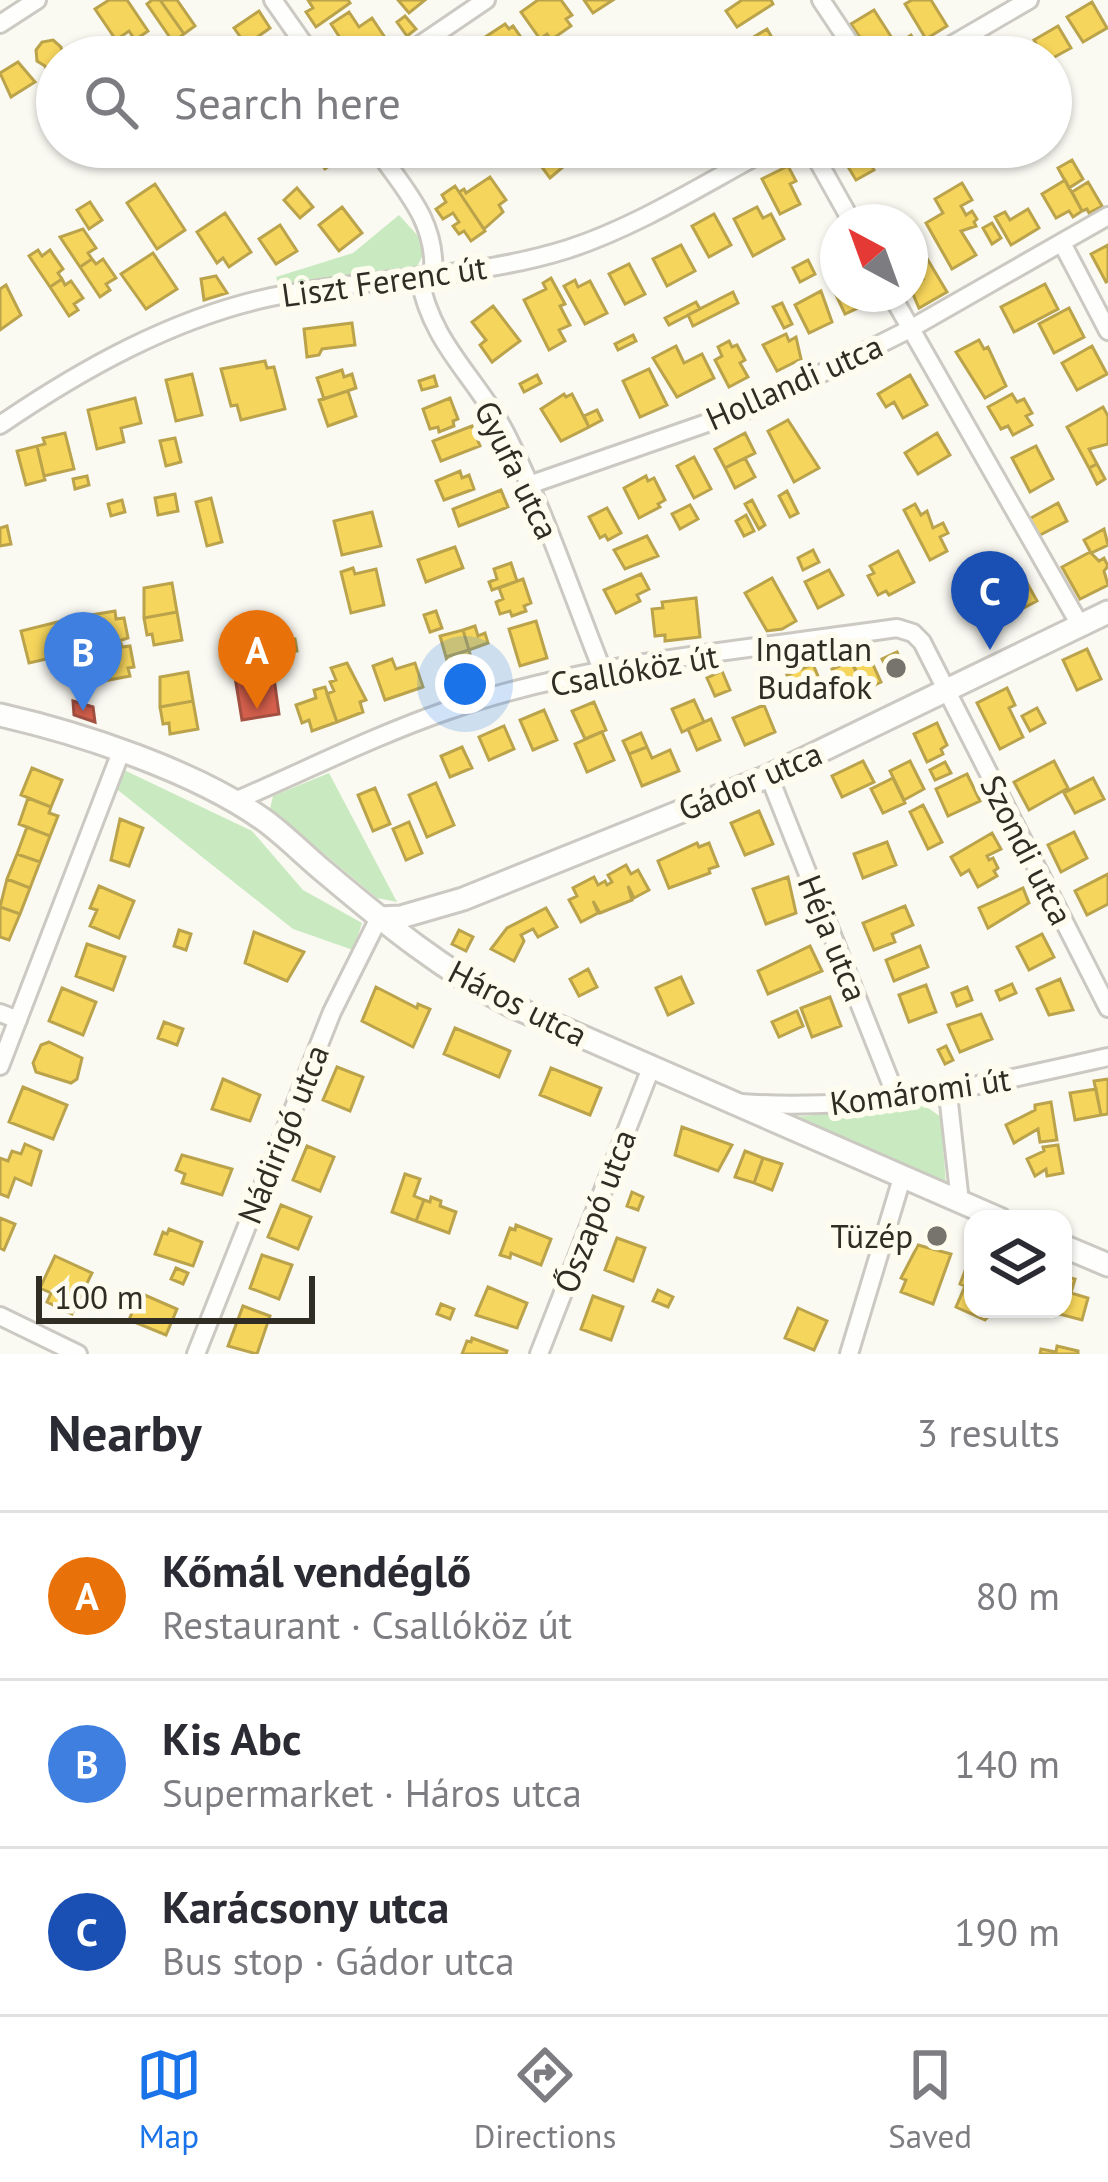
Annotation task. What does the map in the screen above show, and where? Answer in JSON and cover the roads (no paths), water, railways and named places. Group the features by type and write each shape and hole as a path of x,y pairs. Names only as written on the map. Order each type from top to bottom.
{"street":[{"path":"0,24 37,0"},
{"path":"273,0 298,36"},
{"path":"433,36 486,0"},
{"path":"821,0 845,36"},
{"path":"967,36 1029,0"},
{"name":"Gyufa utca","path":"389,168 430,229 435,250 426,275 424,307 435,331 491,409 530,485 603,672"},
{"name":"Liszt Ferenc út","path":"0,425 95,366 204,316 274,297 490,266 568,249 732,168"},
{"path":"822,168 842,204"},
{"name":"Hollandi utca","path":"530,485 756,406 910,328 1108,216"},
{"path":"1062,243 1108,331"},
{"path":"901,312 1080,626"},
{"name":"Gádor utca","path":"379,917 400,917 463,898 769,776 1108,612"},
{"name":"Csallóköz út","path":"235,801 447,710 603,672 897,628 922,642 946,692"},
{"name":"Szondi utca","path":"946,692 1108,1009"},
{"name":"Háros utca","path":"0,715 121,752 235,801 461,980 979,1210"},
{"path":"0,1066 9,1017 121,752"},
{"name":"Héja utca","path":"769,776 898,1101"},
{"name":"Nádirigó utca","path":"196,1354 332,1012 379,917"},
{"name":"Komáromi út","path":"730,1102 818,1106 898,1101 1108,1057"},
{"name":"Őszapó utca","path":"539,1354 651,1068"},
{"path":"948,1094 960,1202"},
{"path":"850,1354 902,1178"},
{"path":"1072,1250 1108,1265"},
{"path":"0,1316 78,1354"}],"place":[{"name":"Karácsony utca","path":"990,650"},
{"name":"Ingatlan Budafok","path":"896,668"},
{"name":"Kőmál vendéglő","path":"257,709"},
{"name":"Kis Abc","path":"83,711"},
{"name":"Tüzép","path":"937,1236"}]}
